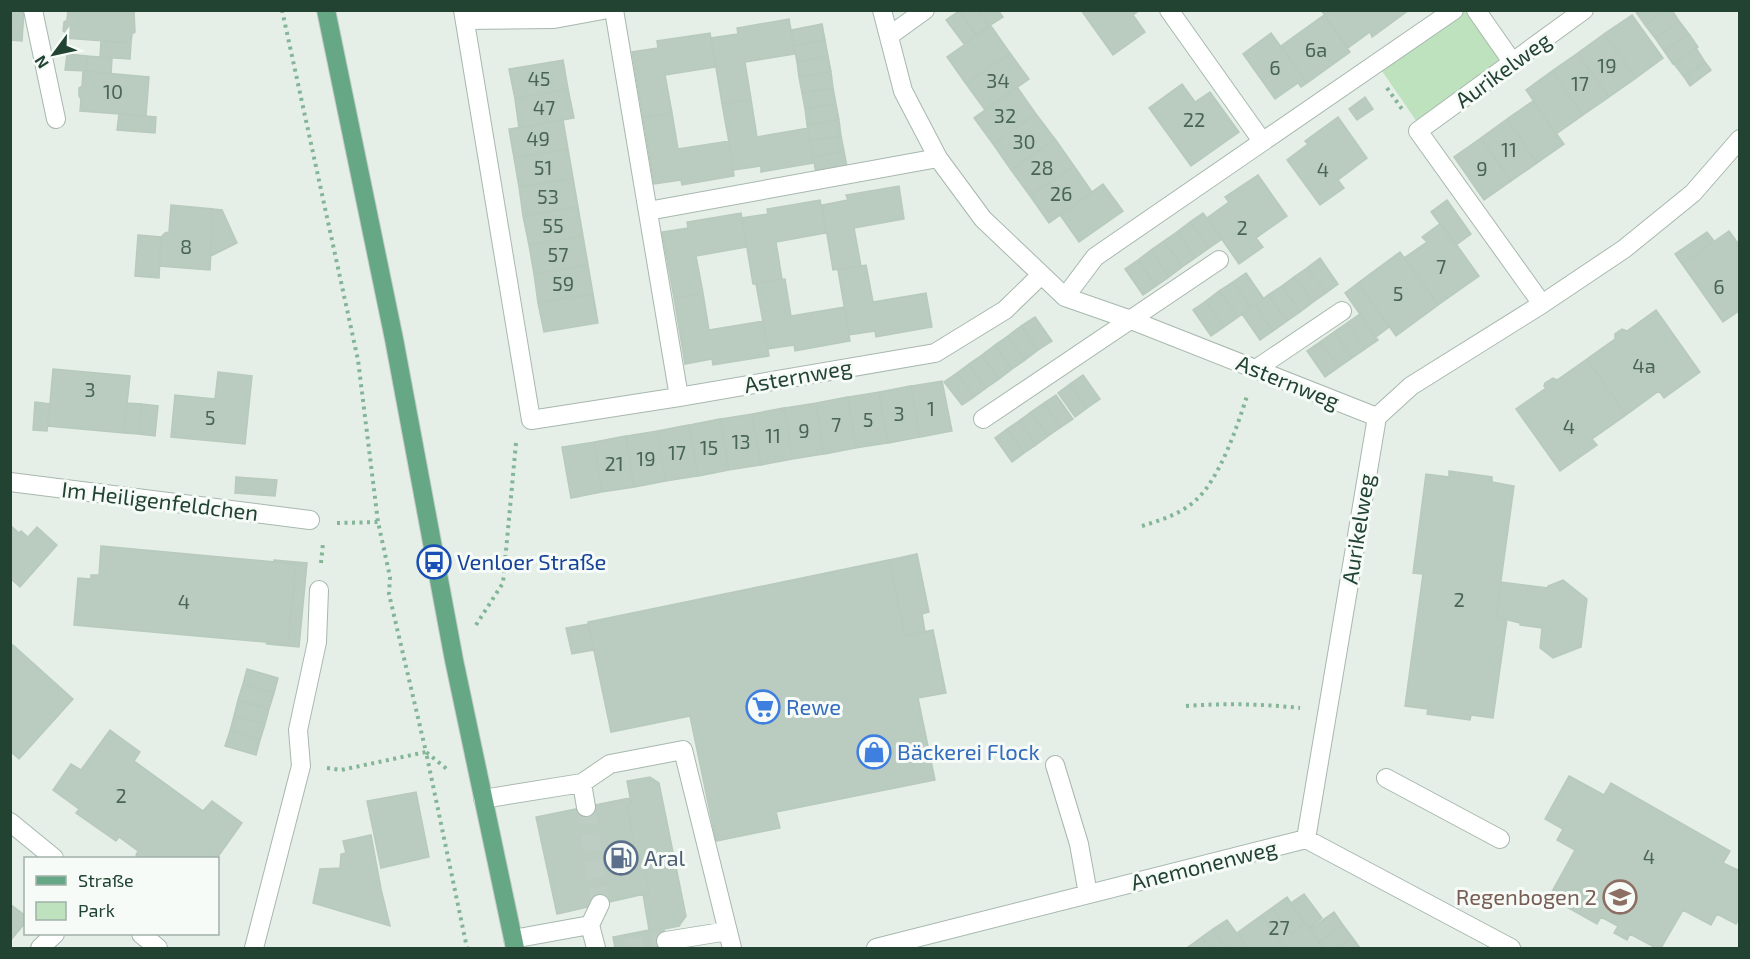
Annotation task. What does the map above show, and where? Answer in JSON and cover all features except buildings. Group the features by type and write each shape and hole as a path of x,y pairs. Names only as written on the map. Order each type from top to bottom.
{"main road":[{"path":"326,10 394,339 454,660 514,944"}],"street":[{"path":"33,10 56,119"},
{"path":"531,420 464,15 554,19 603,10"},
{"path":"614,10 679,397"},
{"name":"Asternweg","path":"882,10 903,91 938,158 983,219 1065,297 1131,320 1377,417"},
{"path":"889,36 925,10"},
{"path":"1169,10 1262,141"},
{"path":"1065,297 1095,257 1454,10"},
{"path":"1476,10 1513,63"},
{"name":"Aurikelweg","path":"1418,131 1584,10"},
{"path":"1418,131 1542,304"},
{"path":"1377,417 1411,386 1542,304 1624,249 1693,193 1740,139"},
{"path":"648,211 938,158"},
{"path":"982,419 1219,260"},
{"name":"Asternweg","path":"531,420 935,353 1005,310 1041,275"},
{"path":"1256,369 1342,311"},
{"name":"Aurikelweg","path":"1306,839 1377,417"},
{"name":"Im Heiligenfeldchen","path":"10,482 317,521"},
{"path":"254,948 301,766 298,730 317,642 319,590"},
{"path":"483,799 582,783 610,765 683,750 730,940 666,941"},
{"path":"1055,765 1078,844 1088,894"},
{"path":"1386,778 1500,839"},
{"path":"582,783 586,807"},
{"path":"10,822 53,857"},
{"name":"Anemonenweg","path":"876,948 1306,839 1511,948"},
{"path":"596,948 590,925 600,904"},
{"path":"514,944 590,925"},
{"path":"40,948 53,935"},
{"path":"143,935 158,948"}],"path":[{"path":"282,10 358,360 378,522 390,577 389,594 426,752 467,948"},
{"path":"1373,67 1418,131"},
{"path":"1142,526 1178,512 1196,500 1216,475 1243,410 1256,369"},
{"path":"454,660 503,583 516,444 531,420"},
{"path":"319,590 317,521 378,522"},
{"path":"1186,706 1228,703 1328,711"},
{"path":"301,766 341,770 426,752"},
{"path":"426,752 483,799"}],"green space":[{"path":"1462,11 1466,11 1502,62 1417,122 1380,68"}],"tunnel":[{"path":"586,807 600,904"},
{"path":"626,948 666,941"}],"place":[{"name":"Venloer Straße","path":"434,562"},
{"name":"Rewe","path":"763,707"},
{"name":"Bäckerei Flock","path":"874,752"},
{"name":"Aral","path":"621,858"},
{"name":"Regenbogen 2","path":"1620,897"}]}
